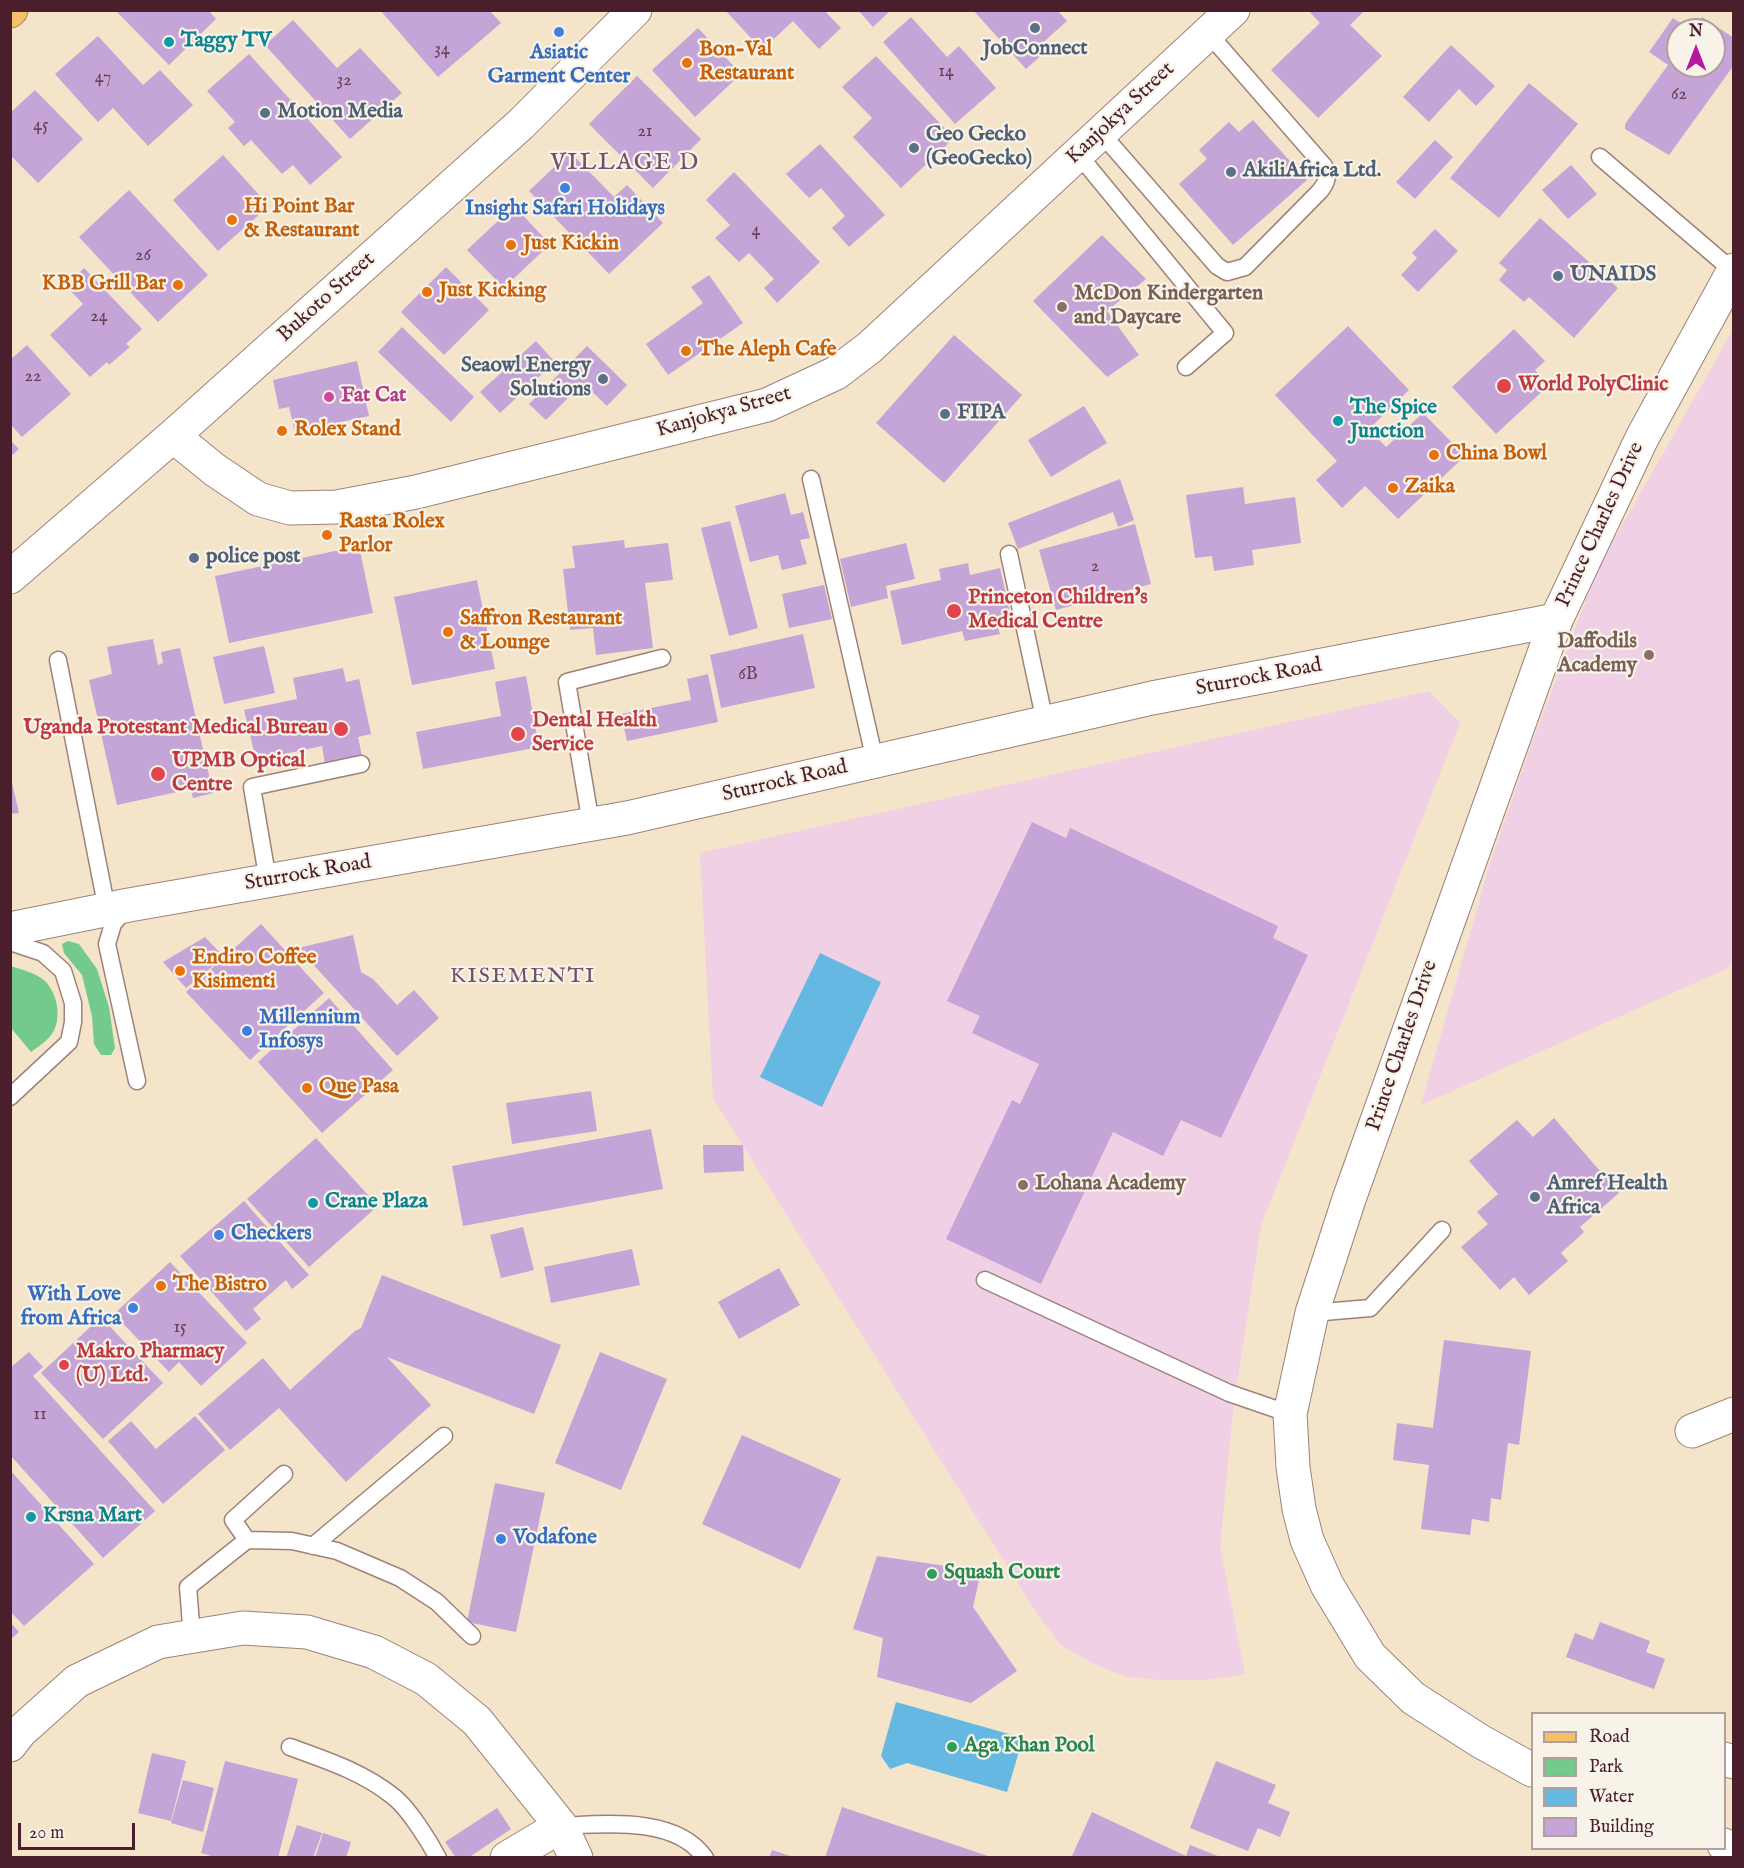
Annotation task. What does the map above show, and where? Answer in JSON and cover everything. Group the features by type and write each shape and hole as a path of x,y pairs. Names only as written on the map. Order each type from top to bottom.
{"street":[{"name":"Bukoto Street","path":"10,577 173,436 521,124 635,10"},
{"name":"Kanjokya Street","path":"173,436 215,470 258,499 290,508 337,507 416,492 767,405 836,374 869,348 1233,10"},
{"name":"Prince Charles Drive","path":"1531,1769 1480,1741 1413,1698 1370,1656 1327,1585 1307,1540 1298,1498 1290,1414 1312,1313 1357,1177 1556,620 1642,438 1733,271"},
{"name":"Sturrock Road","path":"10,929 627,818 1152,698 1556,620"},
{"path":"1692,1431 1734,1414"},
{"path":"10,1745 20,1732 77,1681 158,1642 243,1628 307,1632 374,1652 426,1679 477,1721 561,1826 576,1857"},
{"path":"507,1857 561,1826"}],"lane":[{"path":"1089,143 1217,266 1227,272 1245,267 1320,191 1326,183 1328,174 1324,166 1208,33"},
{"path":"1089,143 1225,333 1186,367"},
{"path":"1600,157 1733,271"},
{"path":"811,478 875,761"},
{"path":"1009,554 1045,723"},
{"path":"591,824 567,682 662,658"},
{"path":"58,660 118,908 107,944 137,1081"},
{"path":"268,881 252,787 361,764"},
{"path":"10,942 43,953 63,971 73,1003 73,1022 69,1042 10,1097"},
{"path":"1312,1313 1370,1308 1442,1230"},
{"path":"985,1280 1229,1393 1290,1414"},
{"path":"313,1546 444,1436"},
{"path":"247,1540 233,1521 284,1474"},
{"path":"192,1637 188,1587 247,1540 292,1541 337,1551 400,1578 437,1602 472,1636"},
{"path":"290,1747 337,1763 365,1777 396,1798 438,1857"},
{"path":"561,1826 611,1824 676,1833 705,1857"}],"shaded area":[{"name":"Daffodils Academy","path":"1733,330 1733,961 1726,969 1421,1105 1490,863 1532,743 1598,568"},
{"name":"Lohana Academy","path":"1429,691 1460,723 1261,1225 1233,1411 1220,1546 1245,1674 1206,1680 1160,1680 1125,1676 1094,1664 1061,1645 1038,1615 713,1098 700,853"}],"green space":[{"path":"68,941 79,944 97,969 109,1007 115,1048 111,1055 101,1055 94,1044 92,1016 82,975 64,953 62,944"},
{"path":"10,966 41,978 49,986 56,1000 58,1014 55,1028 48,1039 31,1052 11,1028"}],"water":[{"path":"820,953 881,982 822,1107 760,1077"},
{"name":"Aga Khan Pool","path":"896,1702 1023,1738 1007,1792 907,1763 890,1769 881,1756"}],"building":[{"name":"Taggy TV","path":"119,10 208,10 216,19 169,65 117,12"},
{"path":"380,10 489,10 501,23 438,77"},
{"path":"725,10 824,10 841,28 819,49 793,21 762,50"},
{"path":"858,10 891,10 873,27"},
{"path":"973,10 1057,10 1067,21 1039,46 1045,52 1026,69"},
{"path":"1308,10 1365,10 1350,25 1382,56 1318,118 1271,70 1320,23"},
{"path":"911,17 947,57 959,46 996,88 955,124 883,42"},
{"path":"293,20 337,68 360,48 402,93 350,139 265,45"},
{"path":"698,28 741,74 695,117 652,70"},
{"path":"1666,28 1666,64 1649,52"},
{"path":"1726,33 1734,38 1734,65 1726,76"},
{"path":"98,36 143,85 160,70 193,105 148,146 113,108 98,122 55,74"},
{"path":"1451,45 1495,86 1476,106 1459,89 1429,122 1403,97"},
{"path":"249,54 342,157 310,185 293,165 282,174 251,140 244,146 228,128 235,122 207,91"},
{"path":"876,56 954,138 901,188 853,137 872,118 842,87"},
{"path":"1666,68 1666,78 1725,78 1669,155 1625,129 1625,124"},
{"path":"637,76 701,139 653,188 589,124"},
{"path":"1529,83 1578,124 1499,218 1450,178"},
{"path":"35,90 83,139 38,183 10,155 10,113"},
{"path":"1253,120 1307,180 1233,245 1179,184 1207,159 1199,150 1229,122 1239,132"},
{"path":"1435,140 1453,157 1415,199 1396,182"},
{"path":"820,144 885,215 849,247 832,228 845,216 821,188 809,198 786,174"},
{"path":"570,152 614,197 627,185 663,223 609,274 529,191"},
{"path":"223,155 269,206 218,251 173,200"},
{"path":"1571,165 1597,194 1568,219 1542,190"},
{"path":"734,172 820,262 777,303 764,288 774,279 749,253 739,262 715,238 730,225 706,200"},
{"path":"129,190 208,275 158,322 79,237"},
{"path":"514,206 550,244 504,288 467,250"},
{"path":"1540,218 1618,288 1574,338 1529,297 1524,302 1499,280 1507,270 1499,263"},
{"path":"1435,229 1458,251 1418,292 1401,275 1417,258 1412,253"},
{"path":"1102,235 1146,279 1107,311 1139,355 1107,377 1033,301"},
{"path":"446,267 489,310 444,355 401,312"},
{"path":"84,268 142,329 126,344 130,347 90,377 50,335 83,304 66,286"},
{"path":"709,275 743,323 668,375 646,344 703,303 691,287"},
{"name":"The Spice Junction","path":"1348,326 1409,390 1369,429 1386,447 1423,413 1465,456 1398,519 1365,486 1342,508 1316,480 1337,461 1275,395"},
{"path":"402,327 474,397 451,422 378,352"},
{"path":"1514,329 1545,361 1535,370 1549,385 1496,434 1452,387"},
{"path":"954,335 1022,395 944,483 876,423"},
{"path":"536,341 555,362 500,413 480,392"},
{"path":"27,345 71,394 22,437 10,424 10,360"},
{"path":"587,346 627,385 607,406 583,383 546,420 529,404"},
{"path":"357,361 369,416 295,432 289,407 279,409 273,380"},
{"path":"1084,406 1107,443 1051,477 1028,440"},
{"path":"10,440 19,449 10,457"},
{"path":"1120,479 1134,520 1118,527 1113,512 1018,549 1008,523"},
{"path":"1243,487 1245,504 1295,497 1301,543 1252,550 1254,565 1214,571 1212,556 1195,558 1186,495"},
{"path":"785,493 791,515 803,512 810,538 800,540 807,564 782,570 778,555 750,562 735,506"},
{"path":"730,521 758,628 729,636 701,528"},
{"path":"1135,524 1151,584 1056,610 1039,550"},
{"path":"624,540 625,548 668,543 673,580 645,583 653,648 596,655 593,628 570,630 563,569 575,568 572,546"},
{"path":"906,543 915,579 886,586 888,598 851,607 840,559"},
{"path":"359,546 373,613 229,643 215,576"},
{"path":"968,563 970,575 1000,568 1011,617 996,621 1000,634 965,641 962,631 902,645 890,591 941,580 939,569"},
{"path":"477,580 495,669 412,685 394,597"},
{"path":"824,585 832,619 789,628 782,594"},
{"path":"803,634 815,688 721,708 710,655"},
{"path":"153,639 158,665 163,663 161,652 180,648 213,793 193,798 191,789 117,805 89,680 112,674 107,647"},
{"path":"264,646 275,693 224,704 213,657"},
{"path":"343,668 346,682 359,679 371,734 358,737 362,756 325,764 322,746 256,760 244,710 297,699 293,678"},
{"path":"708,674 718,722 627,741 621,714 691,700 687,679"},
{"path":"526,676 539,747 423,769 416,732 501,716 495,682"},
{"path":"10,774 19,813 10,814"},
{"path":"1032,822 1066,838 1070,828 1278,926 1273,938 1308,955 1221,1138 1181,1120 1163,1156 1113,1132 1041,1284 946,1239 1012,1100 1020,1104 1039,1064 972,1033 980,1016 947,1001"},
{"path":"261,924 324,993 250,1060 186,992"},
{"path":"353,935 361,972 373,979 397,1005 414,990 439,1018 397,1056 298,948"},
{"path":"205,937 224,957 186,988 163,962"},
{"path":"329,998 393,1070 322,1133 258,1062"},
{"path":"591,1091 597,1131 512,1144 506,1103"},
{"path":"1554,1118 1619,1193 1580,1227 1584,1232 1561,1253 1568,1261 1529,1295 1514,1277 1500,1290 1461,1247 1488,1224 1477,1212 1498,1194 1469,1161 1517,1120 1533,1137"},
{"path":"651,1129 663,1189 463,1226 452,1166"},
{"name":"Crane Plaza","path":"316,1138 378,1206 309,1267 247,1199"},
{"path":"703,1145 743,1145 744,1171 704,1173"},
{"path":"244,1201 309,1275 292,1289 286,1280 253,1309 261,1319 246,1331 180,1256"},
{"path":"523,1227 534,1270 501,1278 490,1235"},
{"path":"632,1249 640,1285 551,1303 544,1267"},
{"path":"170,1262 247,1343 201,1386 179,1362 169,1372 114,1314"},
{"path":"779,1268 800,1305 739,1339 718,1302"},
{"path":"382,1275 561,1345 534,1414 387,1357 431,1405 346,1482 279,1408 230,1450 198,1414 263,1358 290,1390 361,1328"},
{"path":"101,1317 163,1383 103,1439 41,1373"},
{"path":"1444,1340 1531,1351 1519,1445 1508,1443 1501,1500 1491,1498 1489,1522 1472,1519 1470,1535 1421,1529 1429,1465 1393,1460 1397,1423 1433,1428"},
{"path":"29,1352 43,1367 33,1376 155,1511 103,1558 10,1455 10,1368"},
{"path":"600,1352 667,1379 621,1490 555,1463"},
{"path":"195,1416 225,1450 163,1504 108,1441 131,1421 156,1449"},
{"path":"742,1435 841,1479 800,1569 702,1524"},
{"name":"Krsna Mart","path":"10,1470 94,1564 24,1626 10,1611"},
{"path":"495,1483 545,1493 516,1632 467,1622"},
{"path":"877,1556 981,1571 973,1607 1017,1671 971,1703 877,1677 883,1638 853,1629"},
{"path":"10,1622 19,1632 10,1640"},
{"path":"1600,1622 1650,1641 1646,1652 1665,1659 1654,1689 1566,1657 1575,1633 1593,1640"},
{"path":"152,1753 186,1761 171,1821 138,1813"},
{"path":"225,1761 298,1779 278,1858 218,1858 201,1853"},
{"path":"1216,1761 1276,1785 1268,1803 1290,1812 1280,1837 1258,1828 1248,1851 1190,1828"},
{"path":"183,1780 214,1788 203,1832 171,1823"},
{"path":"842,1807 991,1857 825,1858"},
{"path":"497,1808 511,1829 468,1858 456,1858 445,1842"},
{"path":"1092,1812 1186,1856 1190,1845 1223,1858 1071,1858"},
{"path":"297,1825 322,1833 313,1858 286,1858"},
{"path":"323,1833 351,1842 346,1858 315,1858"},
{"path":"772,1850 793,1857 769,1858"}],"place":[{"name":"JobConnect","path":"1035,28"},
{"name":"Asiatic Garment Center","path":"559,32"},
{"name":"Taggy TV","path":"169,42"},
{"name":"Bon-Val Restaurant","path":"687,63"},
{"name":"Motion Media","path":"265,113"},
{"name":"Geo Gecko (GeoGecko)","path":"914,148"},
{"name":"AkiliAfrica Ltd.","path":"1231,172"},
{"name":"Insight Safari Holidays","path":"565,188"},
{"name":"Hi Point Bar & Restaurant","path":"232,220"},
{"name":"Just Kickin","path":"511,245"},
{"name":"UNAIDS","path":"1558,276"},
{"name":"KBB Grill Bar","path":"178,285"},
{"name":"Just Kicking","path":"427,292"},
{"name":"McDon Kindergarten and Daycare","path":"1062,307"},
{"name":"The Aleph Cafe","path":"686,351"},
{"name":"Seaowl Energy Solutions","path":"603,379"},
{"name":"World PolyClinic","path":"1504,386"},
{"name":"Fat Cat","path":"329,397"},
{"name":"FIPA","path":"945,414"},
{"name":"The Spice Junction","path":"1338,421"},
{"name":"Rolex Stand","path":"282,431"},
{"name":"China Bowl","path":"1434,455"},
{"name":"Zaika","path":"1393,488"},
{"name":"Rasta Rolex Parlor","path":"327,535"},
{"name":"police post","path":"194,558"},
{"name":"Princeton Children's Medical Centre","path":"954,611"},
{"name":"Saffron Restaurant & Lounge","path":"448,632"},
{"name":"Daffodils Academy","path":"1649,655"},
{"name":"Uganda Protestant Medical Bureau","path":"341,729"},
{"name":"Dental Health Service","path":"518,734"},
{"name":"UPMB Optical Centre","path":"158,774"},
{"name":"Endiro Coffee Kisimenti","path":"180,971"},
{"name":"Millennium Infosys","path":"247,1031"},
{"name":"Que Pasa","path":"307,1088"},
{"name":"Lohana Academy","path":"1023,1185"},
{"name":"Amref Health Africa","path":"1535,1197"},
{"name":"Crane Plaza","path":"313,1203"},
{"name":"Checkers","path":"219,1235"},
{"name":"The Bistro","path":"161,1286"},
{"name":"With Love from Africa","path":"133,1308"},
{"name":"Makro Pharmacy (U) Ltd.","path":"64,1365"},
{"name":"Krsna Mart","path":"31,1517"},
{"name":"Vodafone","path":"501,1539"},
{"name":"Squash Court","path":"932,1574"},
{"name":"Aga Khan Pool","path":"952,1747"}],"district":[{"name":"VILLAGE D","path":"625,164"},
{"name":"KISEMENTI","path":"523,977"}]}
